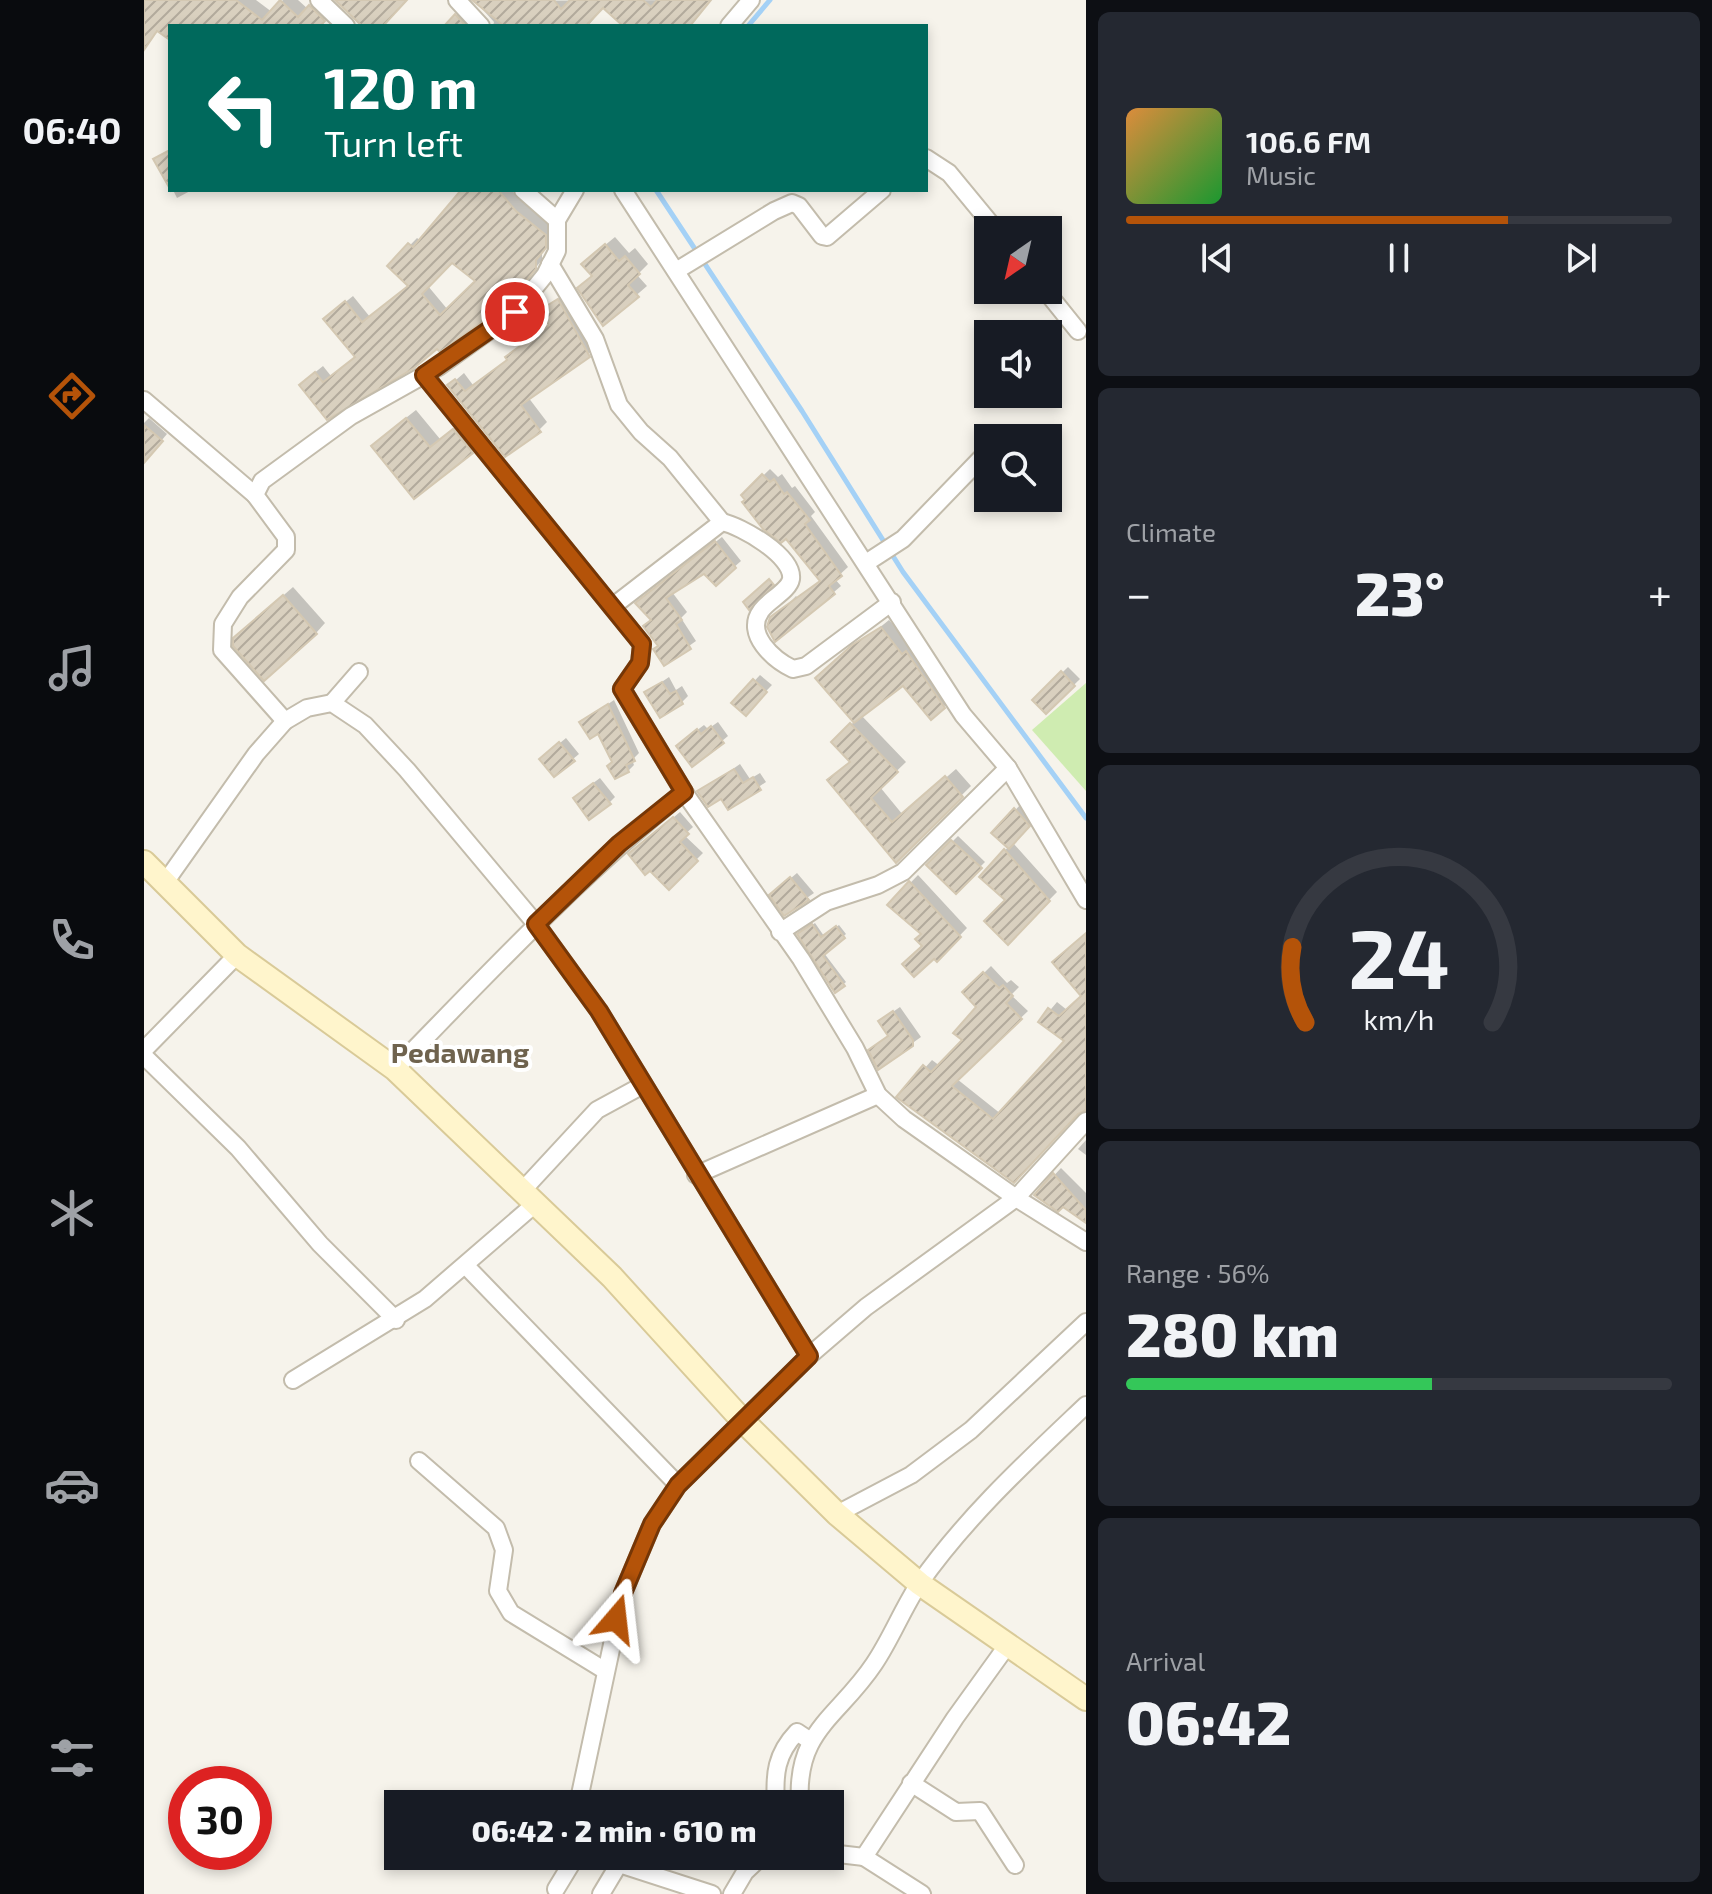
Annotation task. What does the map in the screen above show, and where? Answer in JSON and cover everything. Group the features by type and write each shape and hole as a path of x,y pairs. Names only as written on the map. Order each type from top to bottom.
{"street":[{"path":"319,0 344,24"},
{"path":"457,0 479,24"},
{"path":"731,24 751,0"},
{"path":"928,159 949,173 984,216"},
{"path":"525,192 557,220"},
{"path":"255,495 262,481 351,416 424,375 515,312 557,251 557,220 574,192"},
{"path":"625,192 683,267 871,559 892,602 963,715 1008,768 1086,900"},
{"path":"683,267 792,203 799,206 822,236 827,237 880,192"},
{"path":"550,264 595,339 619,405 641,432 670,458 722,522 755,536 782,560 790,575 789,583 762,609 757,625 759,639 768,652 793,669 806,666 892,602"},
{"path":"1056,304 1078,331"},
{"path":"424,375 642,644 640,663 622,689 684,792 801,959 855,1048 878,1095 904,1119 1016,1198 1086,1242"},
{"path":"144,400 255,495 286,537 286,550 234,606 223,624 222,650 285,721"},
{"path":"871,559 897,544 974,465"},
{"path":"612,607 722,522"},
{"path":"164,884 256,754 285,721 307,708 332,703 359,672"},
{"path":"332,703 365,725 407,770 536,924 599,1011 696,1175 809,1356"},
{"path":"780,932 826,902 878,885 903,872 1008,768"},
{"path":"395,1069 619,844 684,792"},
{"path":"144,862 237,955 395,1069 622,1286 743,1421 837,1514 920,1584 1086,1699"},
{"path":"237,955 144,1053 238,1148 320,1244 396,1320"},
{"path":"293,1380 396,1320 467,1267 528,1198 597,1110 643,1085"},
{"path":"696,1175 878,1095"},
{"path":"581,1790 604,1670 623,1593 652,1524 678,1485 809,1356 911,1272 1016,1198 1086,1121"},
{"path":"467,1267 678,1485"},
{"path":"837,1514 911,1475 971,1430 1086,1322"},
{"path":"776,1790 776,1764 785,1745 803,1736 870,1670 920,1584 994,1495 1086,1405"},
{"path":"419,1461 496,1528 504,1550 498,1591 511,1613 604,1670"},
{"path":"864,1857 911,1783 1009,1643"},
{"path":"799,1790 803,1736"},
{"path":"911,1783 956,1812 980,1811 1015,1865"},
{"path":"844,1855 864,1857 922,1894"},
{"path":"556,1889 568,1870"},
{"path":"601,1894 615,1870"},
{"path":"638,1870 712,1894"},
{"path":"732,1894 747,1870"}],"green space":[{"path":"1086,683 1086,791 1032,730"}],"building":[{"path":"144,0 236,0 262,20 280,0 298,17 309,5 325,21 322,24 168,24 168,39 157,31 144,50"},
{"path":"335,0 407,0 385,24 360,24"},
{"path":"472,0 554,0 561,9 570,0 643,0 651,7 657,0 711,0 692,24 621,24 603,8 588,24 502,24"},
{"path":"455,14 464,24 446,24"},
{"path":"168,151 168,185 153,159"},
{"path":"459,192 500,192 516,211 546,235 546,248 536,260 536,269 507,304 440,352 437,349 414,368 327,420 299,385 315,372 323,382 355,357 323,319 345,301 362,322 408,286 387,266 408,243 413,247","holes":["452,263 475,281 440,315 422,294"]},
{"path":"605,244 619,261 625,256 640,274 628,285 639,297 603,326 577,288 592,276 581,264"},
{"path":"558,299 590,357 521,405 541,432 505,457 447,385 455,379 465,391 507,360 505,357 549,325 540,310"},
{"path":"406,418 430,447 453,429 473,453 414,499 371,446"},
{"path":"144,425 163,441 144,463"},
{"path":"762,474 770,482 774,479 810,520 805,524 842,576 829,586 835,594 775,642 767,627 770,617 820,581 786,539 781,543 763,529 742,502 745,500 741,495"},
{"path":"715,541 736,568 716,586 704,574 666,598 682,620 676,624 691,649 664,666 653,649 658,646 643,626 651,620 635,603"},
{"path":"769,579 774,585 749,610 743,602"},
{"path":"283,595 317,634 264,681 233,646 233,638"},
{"path":"881,627 902,654 906,651 945,708 931,720 903,686 854,723 815,678 852,645"},
{"path":"1061,671 1075,686 1046,714 1032,700"},
{"path":"753,679 767,692 746,716 731,703"},
{"path":"662,682 670,694 676,691 683,704 660,718 644,692"},
{"path":"608,704 635,761 626,765 629,772 615,779 607,766 612,762 598,734 590,739 579,722"},
{"path":"850,723 898,772 871,798 892,822 945,776 963,797 896,863 827,780 850,762 831,742"},
{"path":"711,726 724,743 692,767 676,746 697,729 701,734"},
{"path":"559,742 575,761 554,777 539,759"},
{"path":"734,769 743,783 753,777 761,790 728,810 721,799 708,807 697,791"},
{"path":"593,783 611,804 589,820 573,798"},
{"path":"1014,808 1030,826 1009,849 991,833"},
{"path":"673,817 689,834 680,842 698,861 669,890 650,871 645,875 628,854"},
{"path":"951,840 982,868 956,894 926,865"},
{"path":"1004,849 1050,901 1008,945 984,921 1005,900 979,877"},
{"path":"790,877 809,900 784,916 769,895"},
{"path":"909,881 961,937 937,962 934,959 914,977 902,964 922,946 915,939 921,934 887,905"},
{"path":"812,924 821,937 836,926 845,938 823,956 845,986 835,993 797,934"},
{"path":"1086,933 1086,1110 1078,1114 1014,1183 896,1097 923,1065 931,1072 962,1040 953,1033 976,1007 962,992 983,972 999,988 1003,985 1013,996 1006,1003 1022,1019 952,1086 993,1119 1064,1041 1038,1022 1048,1008 1059,1016 1081,996 1052,962"},
{"path":"893,1011 913,1040 913,1046 878,1070 868,1050 888,1036 878,1021"},
{"path":"1053,1173 1086,1210 1086,1223 1063,1207 1058,1212 1034,1195"}],"waterway":[{"path":"750,24 770,0"},
{"path":"657,192 802,411 903,572 1086,818"}],"district":[{"name":"Pedawang","path":"460,1053"}],"route":[{"path":"515,312 424,375 642,644 640,663 622,689 684,792 619,844 536,924 599,1011 716,1208 809,1356 678,1485 652,1524 623,1593 616,1619"}]}
